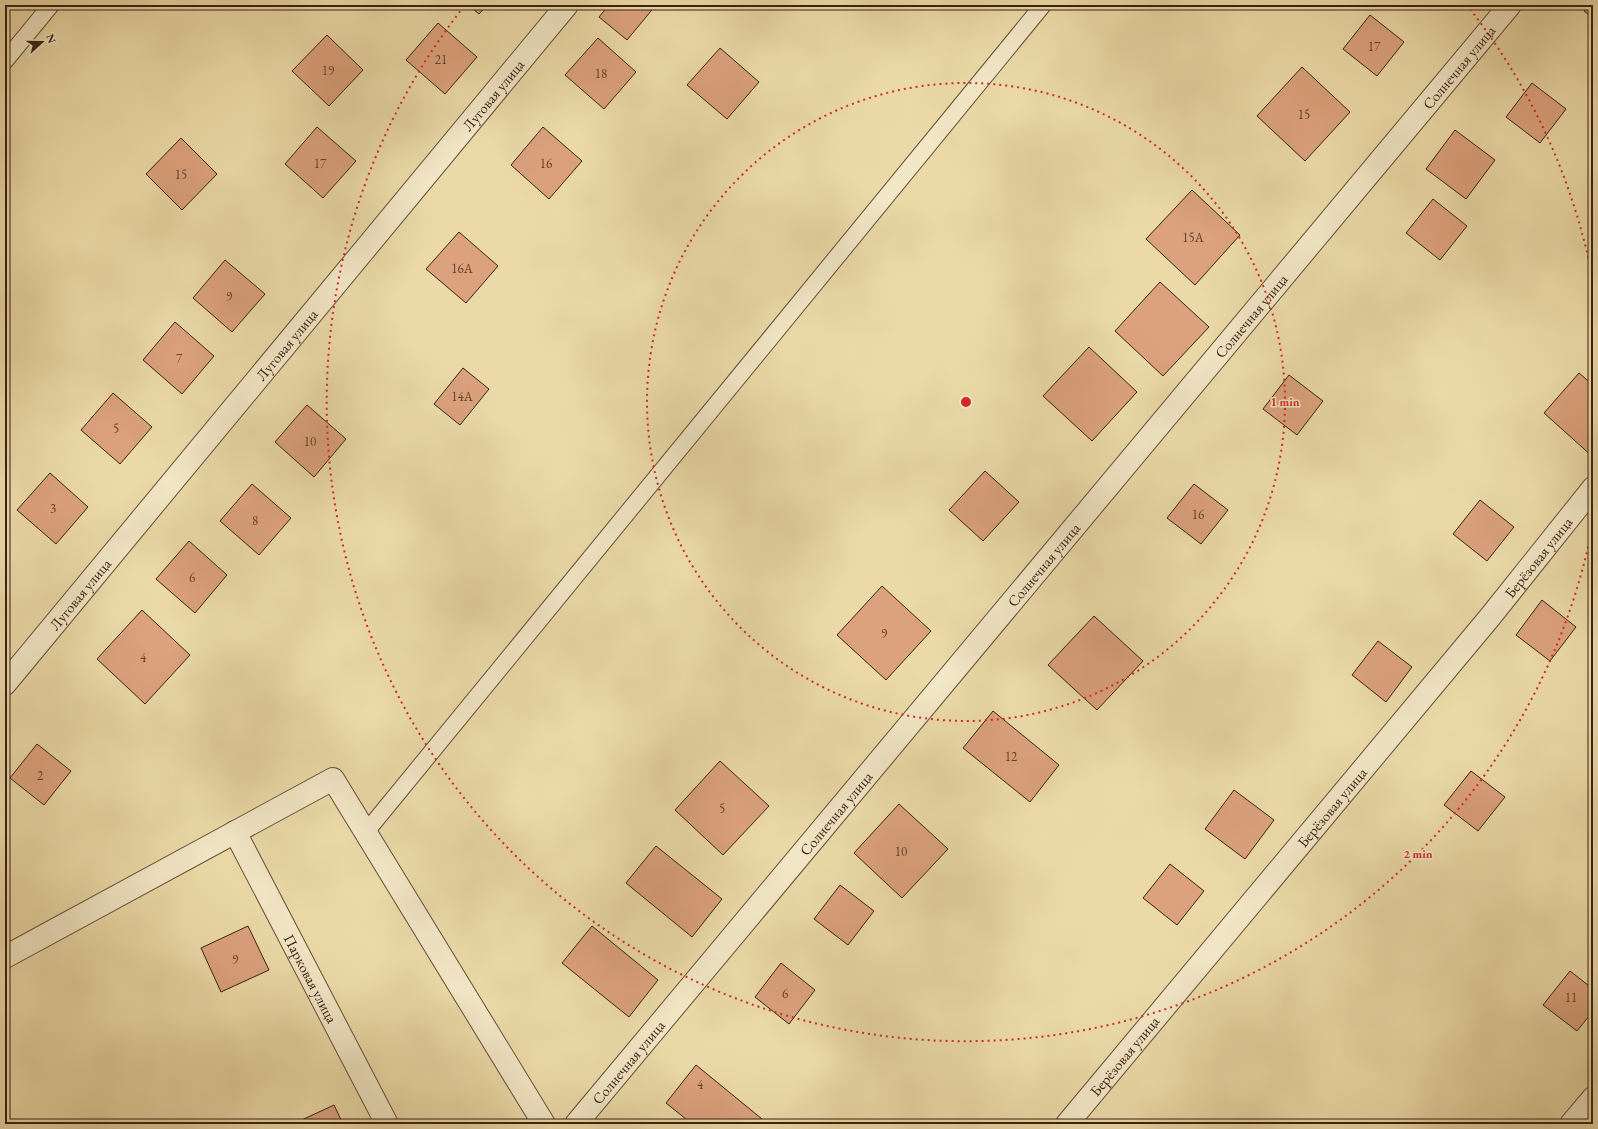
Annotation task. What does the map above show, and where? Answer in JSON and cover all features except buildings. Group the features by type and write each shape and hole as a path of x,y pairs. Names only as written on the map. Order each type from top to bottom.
{"street":[{"name":"Луговая улица","path":"5,684 567,5"},
{"name":"Солнечная улица","path":"576,1124 1510,5"},
{"name":"Берёзовая улица","path":"1067,1124 1490,617 1593,488"},
{"path":"5,957 334,779 544,1124"},
{"name":"Парковая улица","path":"235,832 387,1124"},
{"path":"1571,1124 1593,1098"}],"lane":[{"path":"5,62 50,5"},
{"path":"366,832 1043,5"}]}
